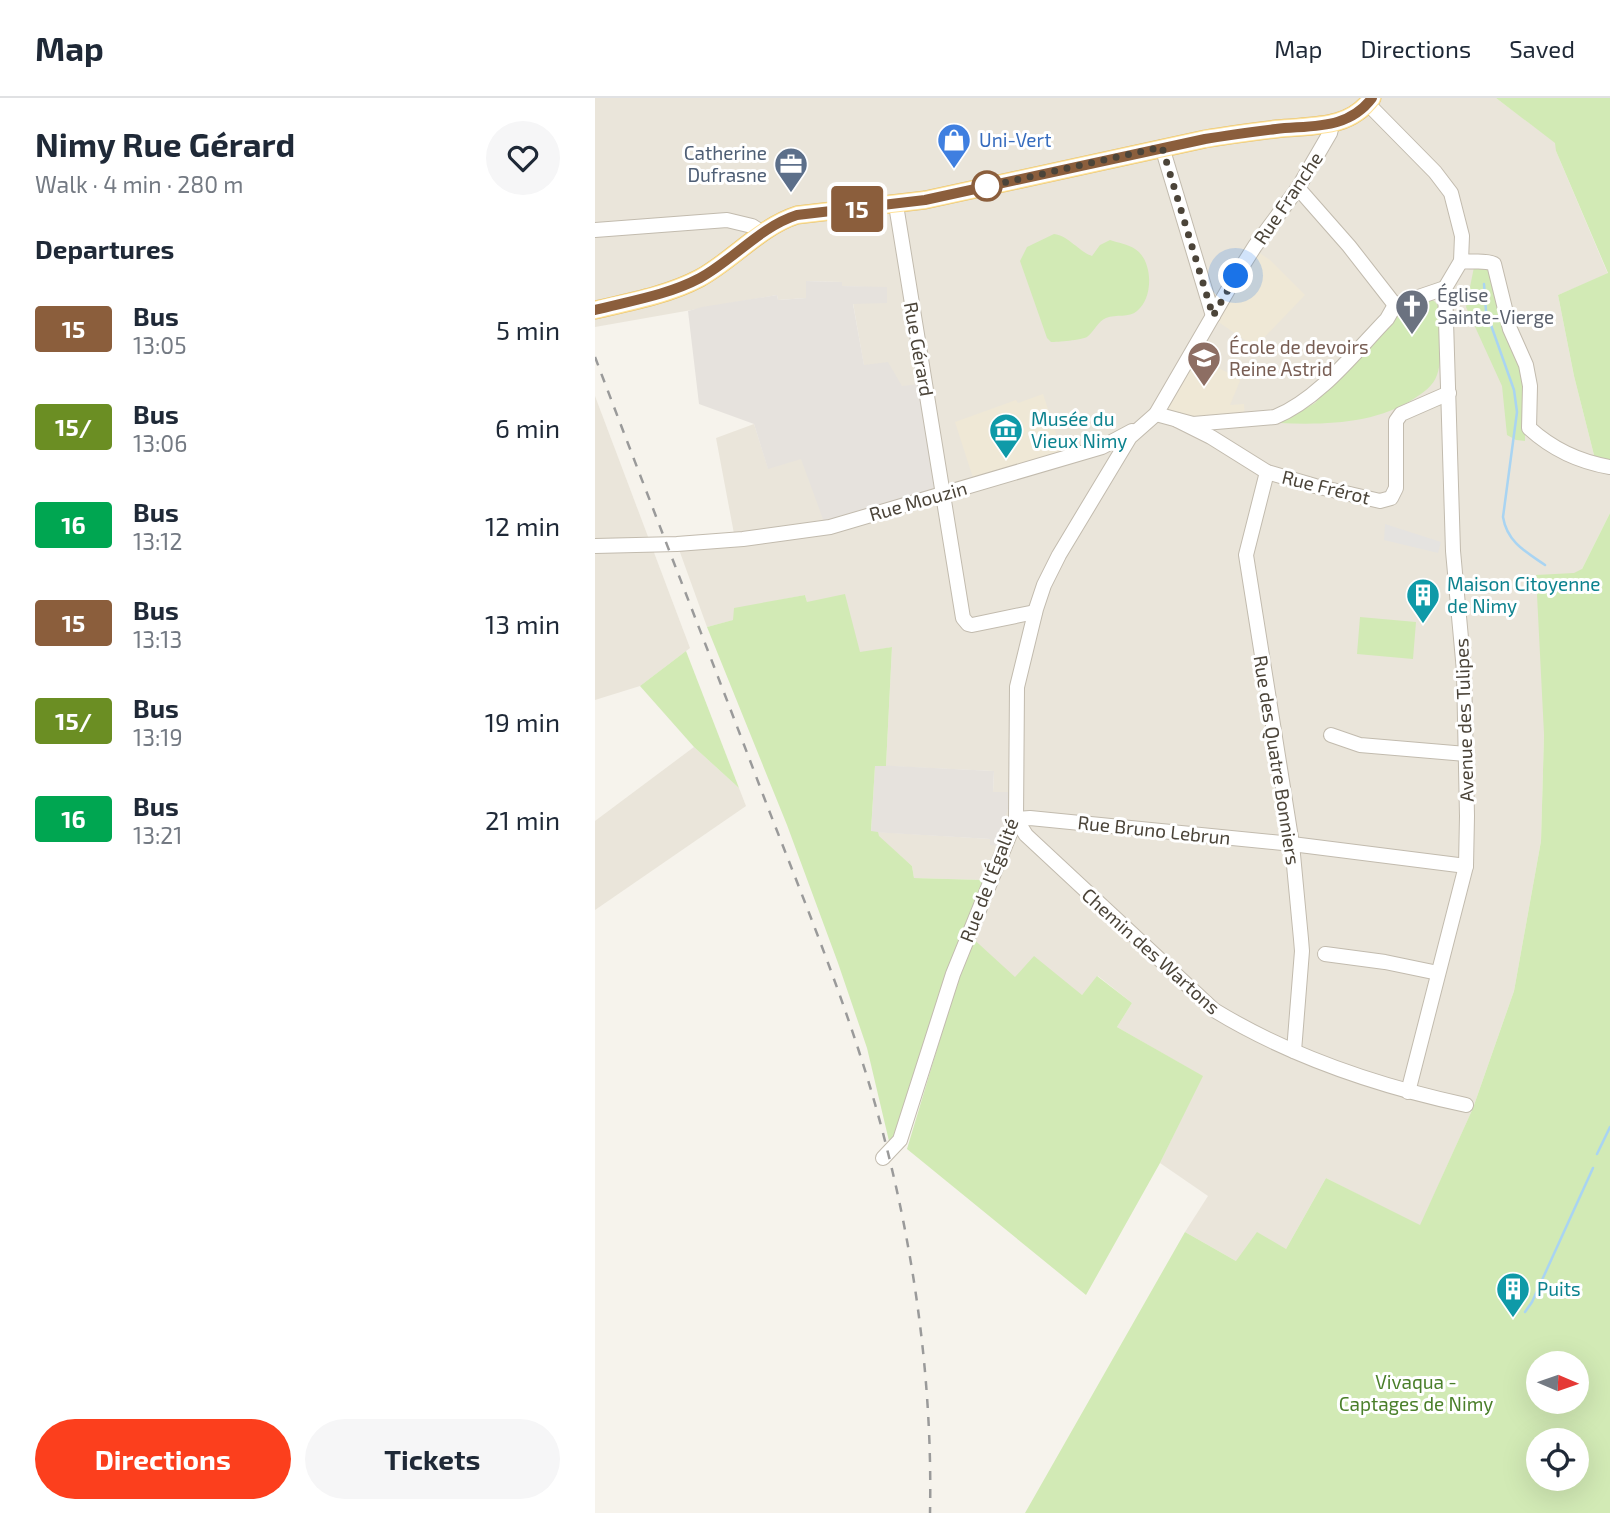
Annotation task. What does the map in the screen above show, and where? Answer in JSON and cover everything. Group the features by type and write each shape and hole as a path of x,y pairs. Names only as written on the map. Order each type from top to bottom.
{"main road":[{"path":"595,310 684,285 716,268 787,218 797,215 896,205 1162,147 1248,132 1332,125 1356,114 1370,101"}],"street":[{"path":"1370,101 1451,193 1462,236 1475,262"},
{"name":"Rue Franche","path":"1156,414 1252,249 1298,188 1332,125"},
{"path":"1162,147 1213,316"},
{"path":"1298,188 1349,246 1395,305"},
{"name":"Rue Gérard","path":"896,205 965,621 972,625 1035,612"},
{"path":"595,230 727,220 752,226 763,233"},
{"path":"1156,414 1206,424 1275,416 1285,412 1311,396 1387,319 1395,305 1445,288 1475,262 1494,264 1506,316 1526,365 1530,386 1529,428 1554,447 1581,460 1610,467"},
{"name":"Avenue des Tulipes","path":"1408,1092 1466,866 1464,671 1453,551 1445,288"},
{"name":"Rue Frérot","path":"1177,420 1211,437 1268,472 1375,501 1391,498 1396,488 1396,421 1401,414 1449,393"},
{"name":"Rue Mouzin","path":"595,546 667,545 743,539 830,527 1102,447 1156,414"},
{"name":"Rue de l'Égalité","path":"883,1158 901,1140 953,974 1016,820 1017,687 1044,585 1059,555 1130,437 1156,414"},
{"name":"Rue des Quatre Bonniers","path":"1268,472 1246,555 1292,844 1302,951 1294,1051"},
{"path":"1331,735 1360,745 1466,754"},
{"name":"Rue Bruno Lebrun","path":"1016,820 1030,818 1292,844 1466,866"},
{"name":"Chemin des Wartons","path":"1016,820 1026,835 1214,1010 1243,1028 1294,1051 1377,1083 1466,1105"},
{"path":"1325,954 1438,973"}],"shaded area":[{"path":"595,98 1496,98 1556,143 1556,151 1608,274 1558,295 1574,376 1596,463 1610,467 1610,513 1582,569 1544,734 1541,841 1514,991 1473,1108 1420,1226 1326,1178 1286,1249 1236,1261 1185,1232 1208,1196 1160,1163 1202,1076 1117,1027 1132,1003 1098,976 1082,995 1015,978 963,930 982,880 914,878 912,866 878,836 878,832 991,839 1008,792 993,792 994,771 886,766 892,647 860,653 807,602 805,595 734,609 734,620 707,627 677,544 735,539 716,438 754,424 768,468 902,386 864,366 853,303 887,288 842,286 842,282 806,281 806,298 778,300 777,295 595,327"},
{"path":"1258,252 1270,260 1305,295 1255,347 1217,321"},
{"path":"806,281 842,282 842,286 887,287 887,303 853,304 864,365 888,362 902,386 919,384 937,490 824,522 801,459 768,469 754,424 699,404 688,311 777,295 778,300 806,298"},
{"name":"École de devoirs Reine Astrid","path":"1191,354 1238,378 1240,381 1230,405 1244,404 1245,420 1206,423 1156,414"},
{"path":"1043,394 1062,452 975,484 955,422 1016,400 1018,403"},
{"path":"595,396 690,648 640,686 595,700"},
{"path":"1385,524 1441,542 1438,553 1384,540"},
{"path":"694,747 739,788 746,806 595,910 595,821"},
{"path":"875,765 994,771 993,792 1009,792 1008,808 997,846 990,845 990,839 871,832"}],"green space":[{"path":"1496,98 1610,98 1610,467 1596,463 1574,376 1558,295 1608,273 1555,143"},
{"path":"1054,234 1092,256 1100,245 1110,240 1135,249 1141,254 1148,270 1149,289 1143,305 1130,314 1103,319 1087,337 1051,342 1047,338 1020,261 1027,247"},
{"path":"1489,261 1526,365 1525,441 1507,435 1502,386 1466,307 1474,267"},
{"path":"1430,298 1440,310 1441,356 1435,379 1425,391 1400,407 1367,418 1332,423 1279,423 1315,403 1395,312"},
{"name":"Vivaqua - Captages de Nimy","path":"1610,513 1610,1513 1025,1513 1185,1232 1236,1261 1257,1232 1286,1249 1326,1178 1420,1225 1473,1108 1514,991 1541,841 1544,734 1536,575 1574,573 1582,569"},
{"path":"845,594 860,652 892,647 886,766 875,766 871,831 878,832 879,836 912,866 914,878 983,880 948,968 895,1141 889,1141 867,1048 838,963 787,825 707,627 733,620 734,608 805,595 807,602"},
{"path":"1360,617 1416,622 1413,659 1357,654"},
{"path":"686,651 739,788 694,747 640,686"},
{"path":"968,934 1015,977 1034,956 1082,995 1097,976 1132,1003 1117,1027 1203,1076 1160,1163 1086,1295 907,1149 955,989"}],"waterway":[{"path":"1484,284 1486,311 1514,390 1517,412 1503,517 1513,540 1545,565"},
{"path":"1597,1154 1610,1127"},
{"path":"1525,1312 1593,1168"}],"railway":[{"path":"595,357 819,939 868,1080 896,1186 916,1294 927,1404 930,1513"}],"bus line":[{"name":"15","path":"595,310 667,292 700,278 763,233 797,215 925,200 1205,139 1283,128 1332,125 1356,114 1372,98"}],"place":[{"name":"Uni-Vert","path":"954,170"},
{"name":"Catherine Dufrasne","path":"791,194"},
{"name":"Église Sainte-Vierge","path":"1412,336"},
{"name":"École de devoirs Reine Astrid","path":"1204,388"},
{"name":"Musée du Vieux Nimy","path":"1006,460"},
{"name":"Maison Citoyenne de Nimy","path":"1423,625"},
{"name":"Puits","path":"1513,1319"}],"route":[{"path":"987,186 984,187 1162,147 1213,316 1236,276"}]}
